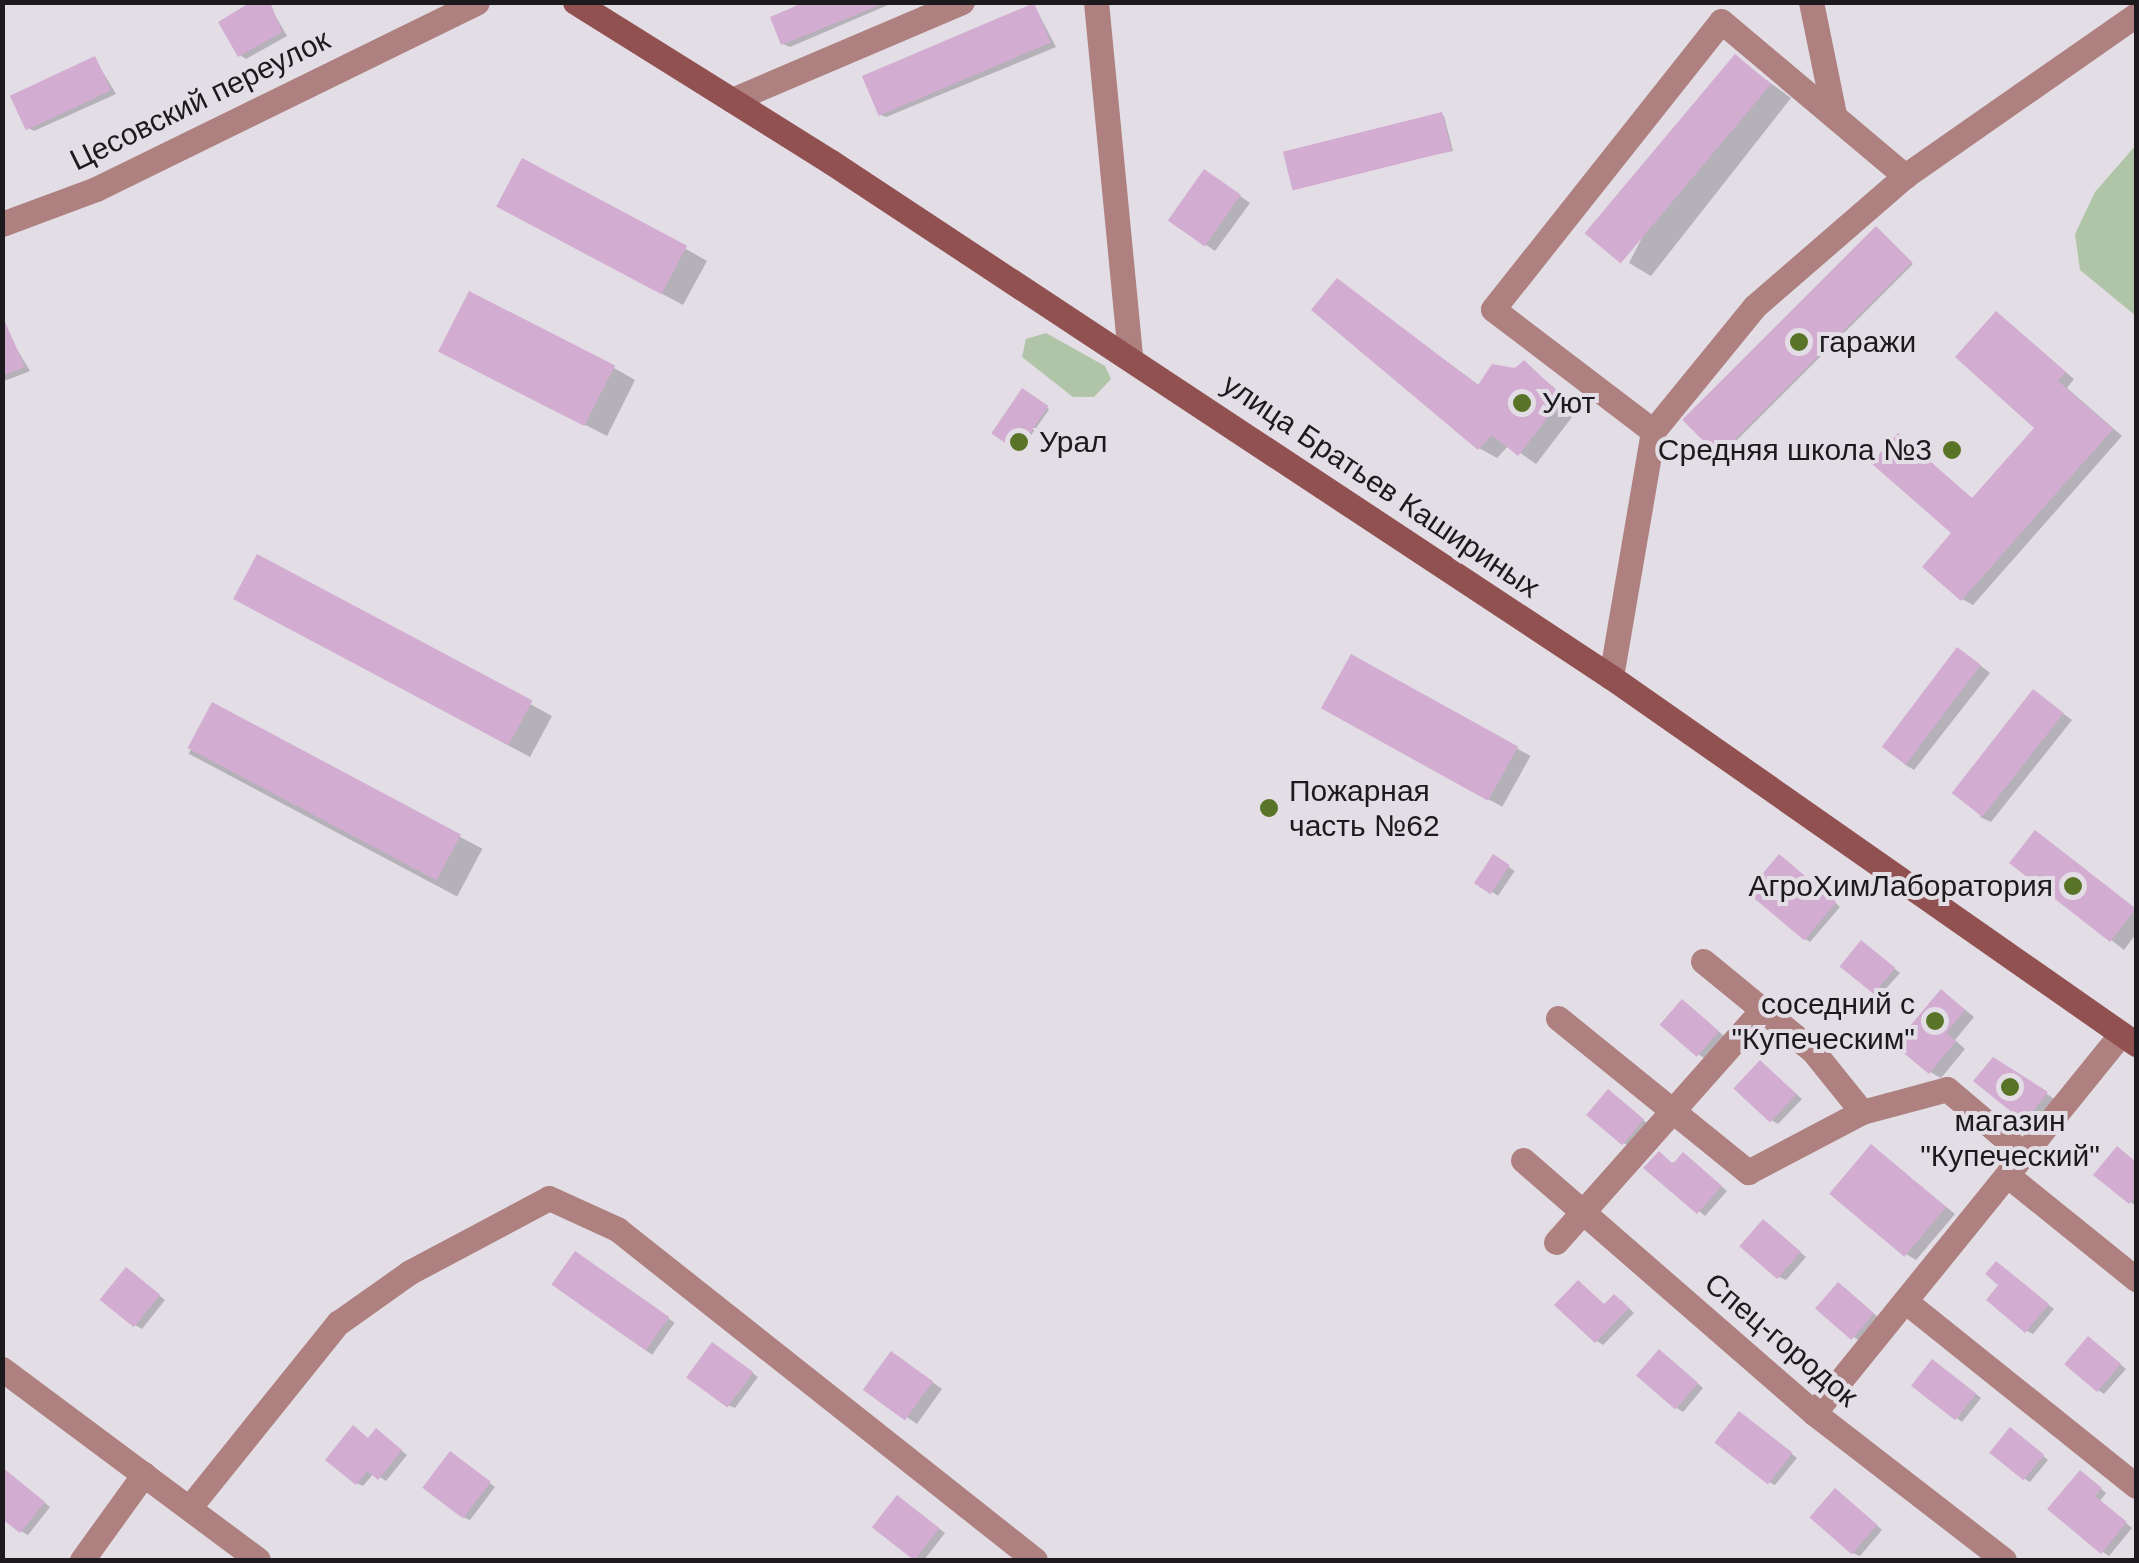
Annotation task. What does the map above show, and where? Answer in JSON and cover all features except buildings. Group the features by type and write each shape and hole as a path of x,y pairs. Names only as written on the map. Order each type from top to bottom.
{"main road":[{"name":"улица Братьев Кашириных","path":"575,2 1130,357 1611,677 2129,1039"}],"street":[{"name":"Цесовский переулок","path":"2,224 96,188 477,2"},
{"path":"732,100 962,2"},
{"path":"1096,2 1130,357"},
{"path":"1811,2 1834,114"},
{"path":"1611,677 1653,431 1755,306 1905,176 2136,14"},
{"path":"1653,431 1492,309 1720,21 1905,176"},
{"path":"1703,961 1814,1050 1862,1112"},
{"path":"1556,1242 1762,1009"},
{"path":"1558,1018 1748,1172 1862,1112 1946,1089 2024,1154"},
{"path":"1814,1413 2024,1154 2129,1039"},
{"name":"Спец-городок","path":"1523,1160 1814,1413 2004,1560"},
{"path":"2007,1175 2136,1278"},
{"path":"189,1508 338,1324 410,1272 549,1198 616,1229 1036,1560"},
{"path":"1905,1301 2136,1486"},
{"path":"2,1369 258,1560"},
{"path":"82,1560 144,1474"}],"green space":[{"path":"2136,145 2136,316 2080,270 2075,234 2095,192"},
{"path":"1046,333 1105,366 1111,379 1094,397 1073,397 1022,357 1026,339"}],"place":[{"name":"гаражи","path":"1799,342"},
{"name":"Уют","path":"1522,403"},
{"name":"Урал","path":"1019,442"},
{"name":"Средняя школа №3","path":"1952,450"},
{"name":"Пожарная часть №62","path":"1269,808"},
{"name":"АгроХимЛаборатория","path":"2073,886"},
{"name":"соседний с \"Купеческим\"","path":"1935,1021"},
{"name":"магазин \"Купеческий\"","path":"2010,1087"}]}
